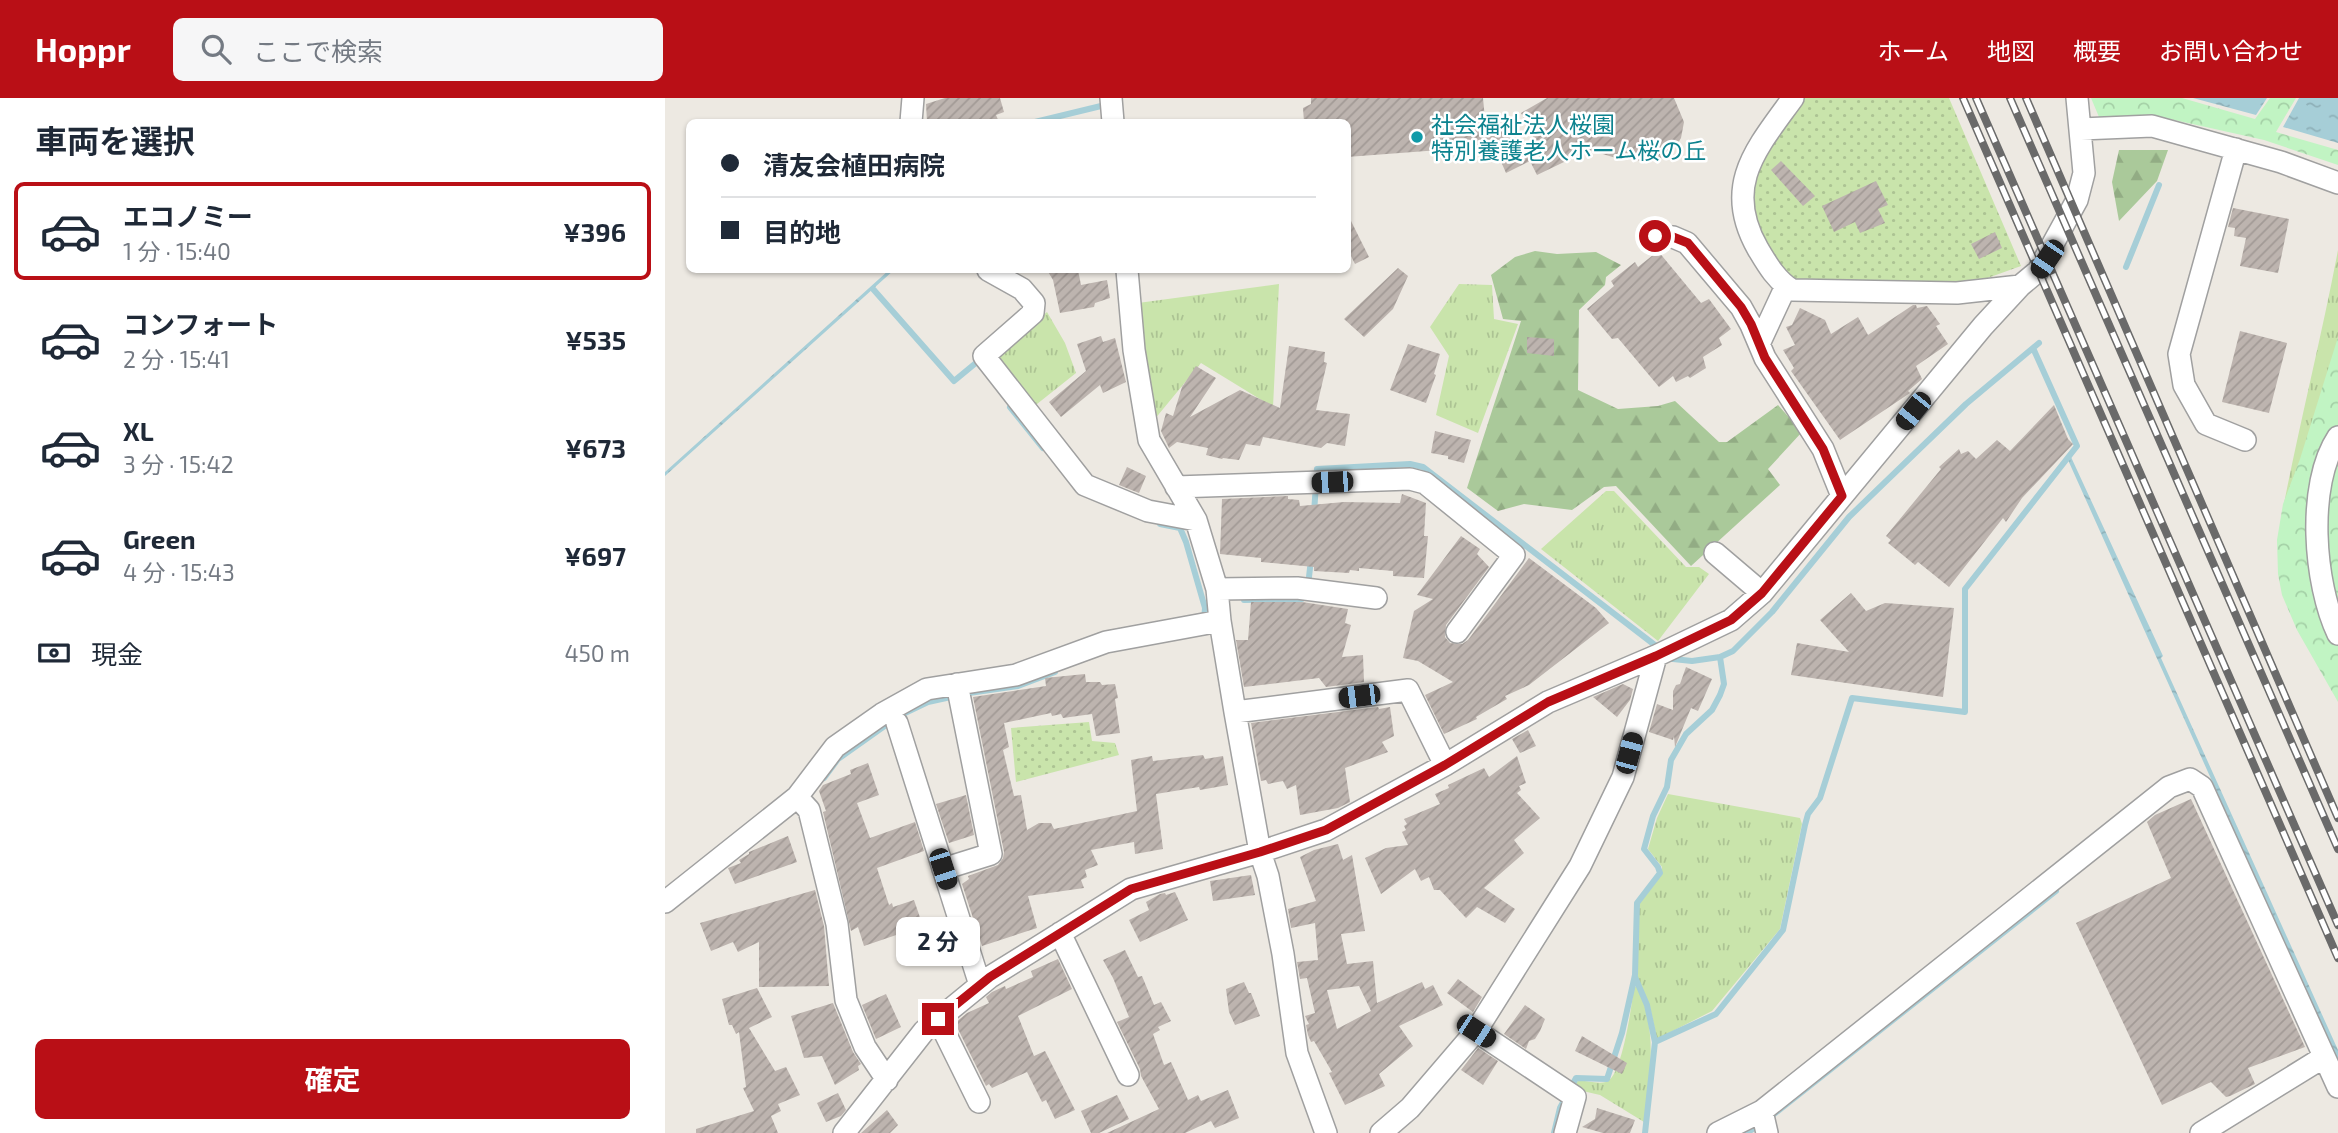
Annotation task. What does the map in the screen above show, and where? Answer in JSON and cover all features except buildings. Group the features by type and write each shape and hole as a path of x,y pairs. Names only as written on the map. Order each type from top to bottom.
{"street":[{"path":"911,119 913,98"},
{"path":"1111,98 1113,119"},
{"path":"1793,98 1749,166 1742,195 1747,228 1770,270 1786,286 1792,290 1966,292 2020,286"},
{"path":"844,1133 924,1031 938,1019 980,985 1131,889 1326,830 1445,765 1548,702 1656,656 1731,620 1762,593 1983,326 2047,259 2077,200 2084,173 2077,98"},
{"path":"2081,128 2152,127 2281,162 2338,183"},
{"path":"2236,149 2179,354 2184,385 2206,424 2245,440"},
{"path":"1655,236 1673,237 1688,243 1741,307 1765,358 1823,449 1842,496"},
{"path":"993,273 1022,289 1034,303 1033,313 984,356 1085,485 1148,511 1196,520"},
{"path":"1127,273 1134,350 1149,440 1196,520 1217,589 1235,712 1260,852 1268,876 1283,954 1297,1053 1326,1133"},
{"path":"1759,344 1786,286"},
{"path":"1966,292 1983,326"},
{"path":"2338,437 2330,448 2322,476 2318,535 2321,574 2338,634"},
{"path":"1176,487 1410,479 1425,483 1514,555 1457,632"},
{"path":"1715,552 1762,593"},
{"path":"1217,589 1297,588 1376,598"},
{"path":"665,902 797,797 835,747 882,714 927,689 1016,675 1106,642 1220,621"},
{"path":"1381,1133 1410,1108 1476,1031 1580,866 1623,777 1656,656"},
{"path":"943,869 991,854 957,684"},
{"path":"1235,712 1408,690 1445,765"},
{"path":"897,723 980,985"},
{"path":"1718,1133 1762,1111 2168,787 2190,779 2201,786 2338,1087"},
{"path":"797,797 809,810 837,923 846,1000 865,1048 887,1080"},
{"path":"1060,933 1128,1076"},
{"path":"938,1019 979,1102"},
{"path":"1476,1031 1575,1097 1565,1133"},
{"path":"2201,1133 2324,1057"},
{"path":"1762,1111 1767,1133"}],"green space":[{"path":"1799,98 1949,98 2021,266 1982,280 1942,284 1796,284 1773,264 1749,225 1755,166"},
{"path":"2091,98 2182,98 2255,119 2270,98 2296,98 2276,132 2338,150 2338,165 2264,140 2152,115 2099,117"},
{"path":"2119,150 2168,150 2157,181 2119,221 2112,182"},
{"path":"2338,250 2338,420 2281,519 2324,317"},
{"path":"1535,251 1557,254 1596,252 1621,265 1606,277 1605,285 1579,310 1578,390 1618,409 1658,406 1675,401 1719,442 1727,442 1778,405 1802,432 1768,469 1780,485 1691,566 1616,486 1604,487 1572,510 1524,504 1498,511 1467,488 1521,321 1503,319 1491,275 1515,257"},
{"path":"1279,284 1273,407 1201,363 1154,420 1138,303"},
{"path":"1459,284 1492,285 1494,319 1518,324 1478,433 1436,415 1449,356 1430,327"},
{"path":"1047,312 1065,343 1076,373 1032,408 995,357"},
{"path":"2338,337 2338,702 2297,630 2282,595 2277,540 2283,504"},
{"path":"1606,491 1614,491 1686,567 1699,567 1709,574 1658,641 1541,549"},
{"path":"1089,722 1092,741 1115,743 1119,755 1016,782 1011,728"},
{"path":"1668,794 1800,818 1802,824 1780,929 1712,1011 1657,1039 1650,1007 1637,976 1639,904 1662,874 1662,867 1648,849 1657,818"},
{"path":"1638,986 1648,1021 1651,1054 1644,1122 1600,1095 1574,1089 1578,1080 1603,1083 1612,1077 1625,1039 1634,987"}],"water":[{"path":"2193,98 2267,98 2256,115"},
{"path":"2299,98 2338,98 2338,143 2283,127"},
{"path":"886,273 891,273 665,476 665,472"},
{"path":"2071,457 2163,656 2161,658 2338,1050 2338,1062 2068,460"}],"waterway":[{"path":"1047,119 1101,106"},
{"path":"2126,267 2159,185"},
{"path":"873,289 954,381 977,362 981,367"},
{"path":"1314,513 1317,469 1410,464 1423,467 1673,659 1692,661 1720,657 1733,651 1772,612 1849,517 1966,404 2039,343"},
{"path":"1655,1042 1716,1014 1783,930 1808,814 1820,798 1852,698 1965,712 1965,589 2077,446 2033,348"},
{"path":"1010,407 1043,448"},
{"path":"1160,524 1180,528 1205,608 1204,620"},
{"path":"1308,586 1311,559"},
{"path":"1244,600 1302,599 1303,596"},
{"path":"1554,1133 1560,1108 1576,1078 1607,1079 1622,1033 1635,975 1637,903 1660,873 1644,849 1653,816 1667,787 1671,760 1686,734 1712,710 1720,695 1724,684 1720,657"},
{"path":"905,713 928,702 1018,686 1055,672"},
{"path":"824,778 838,759 893,720"},
{"path":"1769,1118 2056,891"},
{"path":"1635,977 1647,1005 1655,1042 1645,1133"},
{"path":"1746,1133 1760,1125"}],"railway":[{"path":"1963,98 2338,958"},
{"path":"1976,98 2338,925"},
{"path":"2010,98 2338,849"},
{"path":"2026,98 2338,818"}],"place":[{"name":"社会福祉法人桜園 特別養護老人ホーム桜の丘","path":"1417,137"}],"route":[{"path":"938,1019 990,977 1131,889 1326,830 1445,765 1548,702 1656,656 1731,620 1762,593 1842,496 1823,449 1765,358 1741,307 1688,243 1673,237 1655,236"}]}
